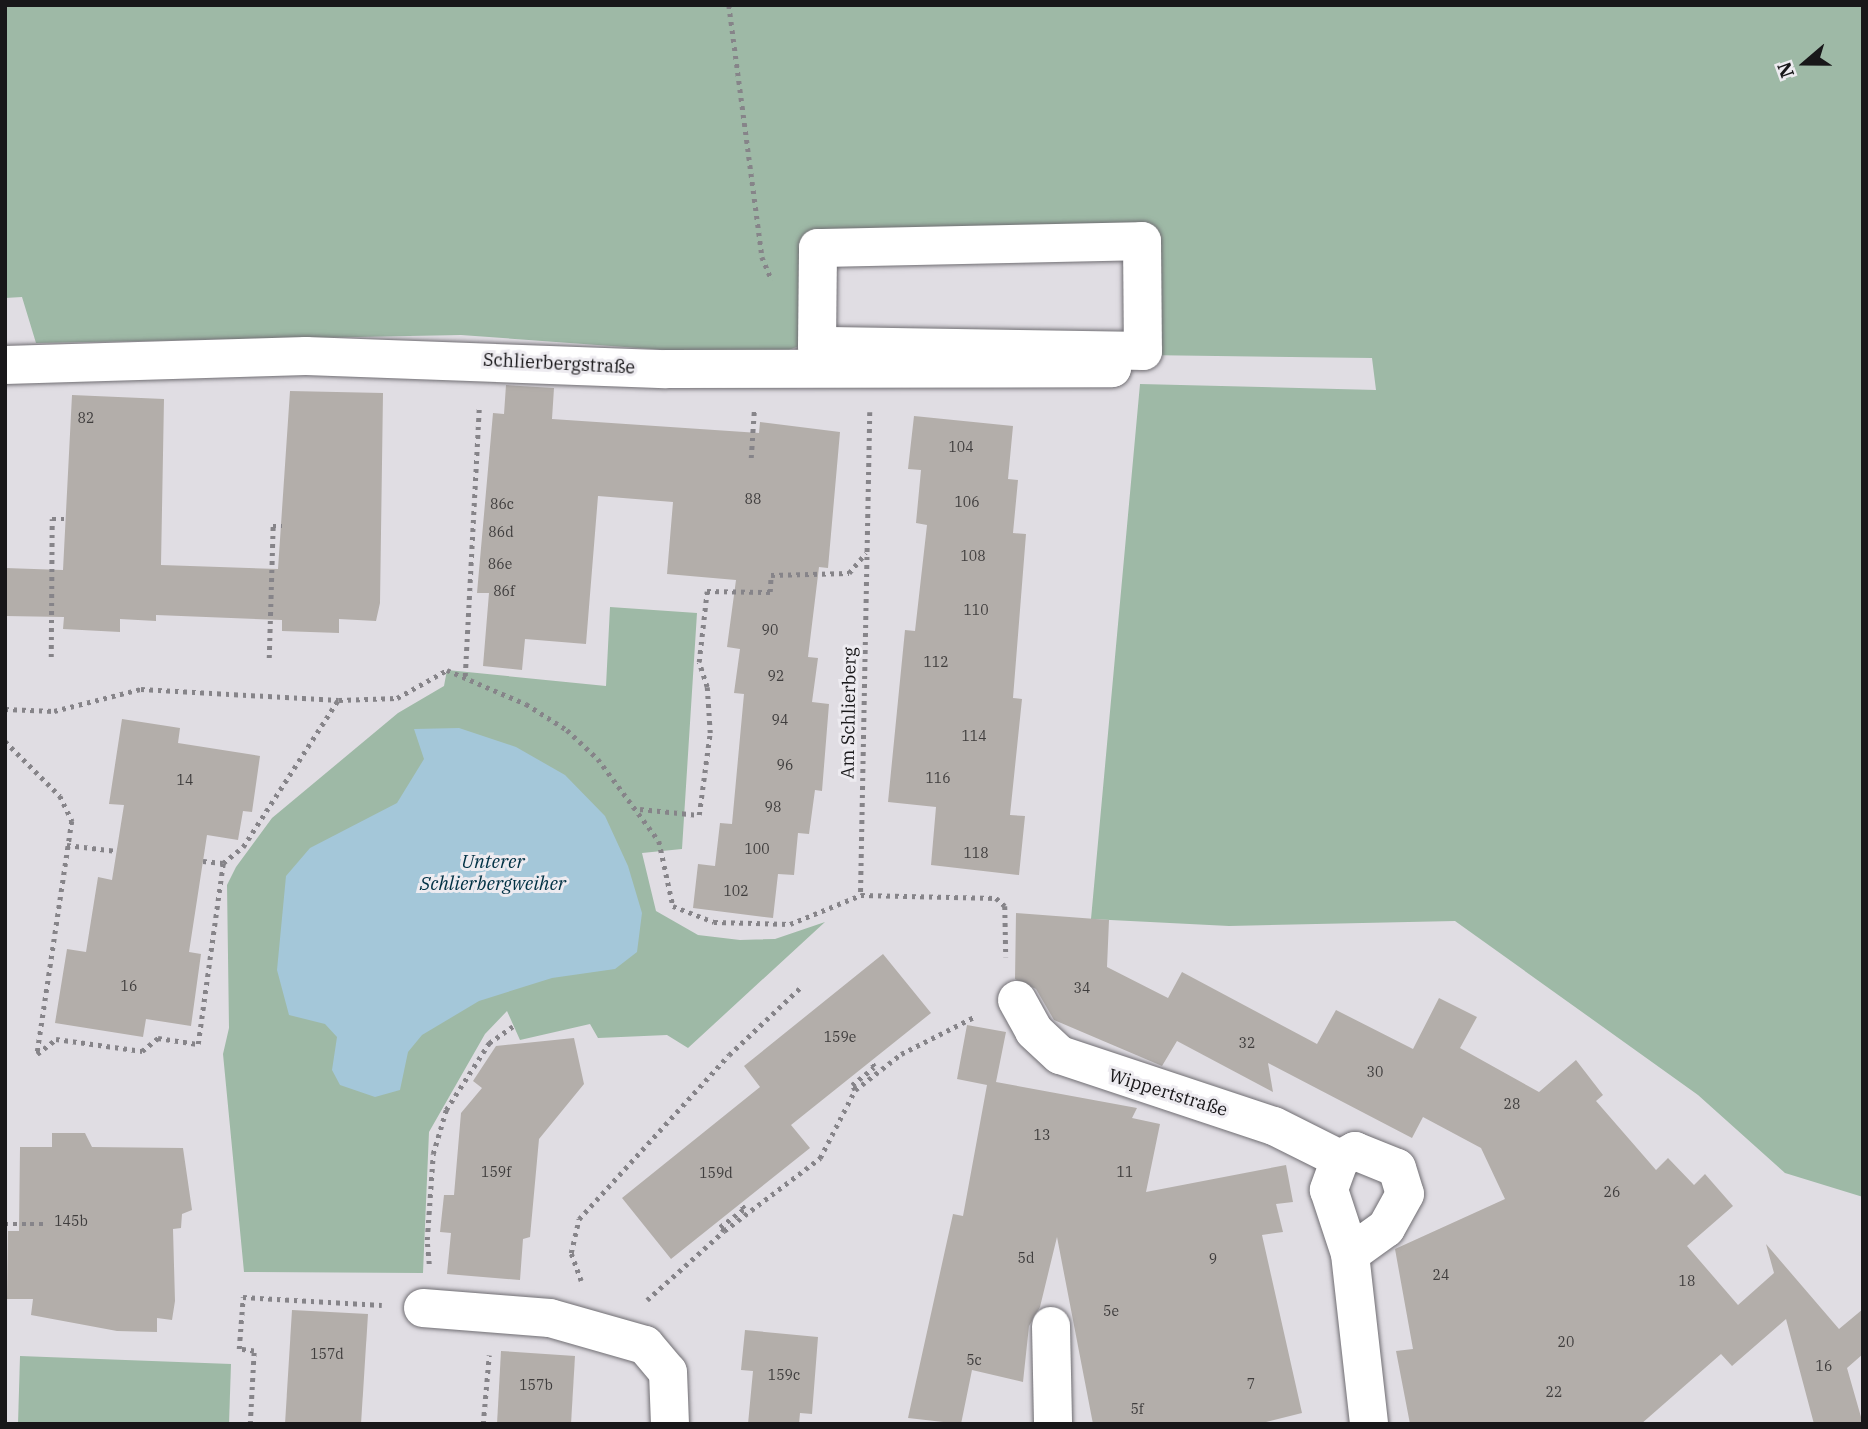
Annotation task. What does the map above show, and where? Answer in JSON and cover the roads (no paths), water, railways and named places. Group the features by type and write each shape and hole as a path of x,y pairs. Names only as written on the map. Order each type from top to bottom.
{"street":[{"name":"Schlierbergstraße","path":"5,365 306,356 666,369 871,367 1112,360 1143,351 1142,241 818,248 817,346 1112,360"},
{"name":"Wippertstraße","path":"1017,1000 1034,1031 1060,1055 1274,1126 1340,1158 1355,1152 1397,1168 1405,1194 1386,1228 1350,1254"},
{"path":"1340,1158 1329,1190 1350,1254 1369,1424"},
{"path":"423,1308 550,1318 645,1345 668,1372 670,1424"},
{"path":"1052,1326 1053,1424"}],"water":[{"name":"Unterer Schlierbergweiher","path":"459,728 516,747 565,775 605,816 628,866 642,913 637,952 615,969 552,978 479,1001 422,1035 408,1052 400,1090 375,1097 340,1085 332,1070 337,1037 325,1024 289,1015 277,970 286,876 310,848 397,803 424,759 414,729"}]}
